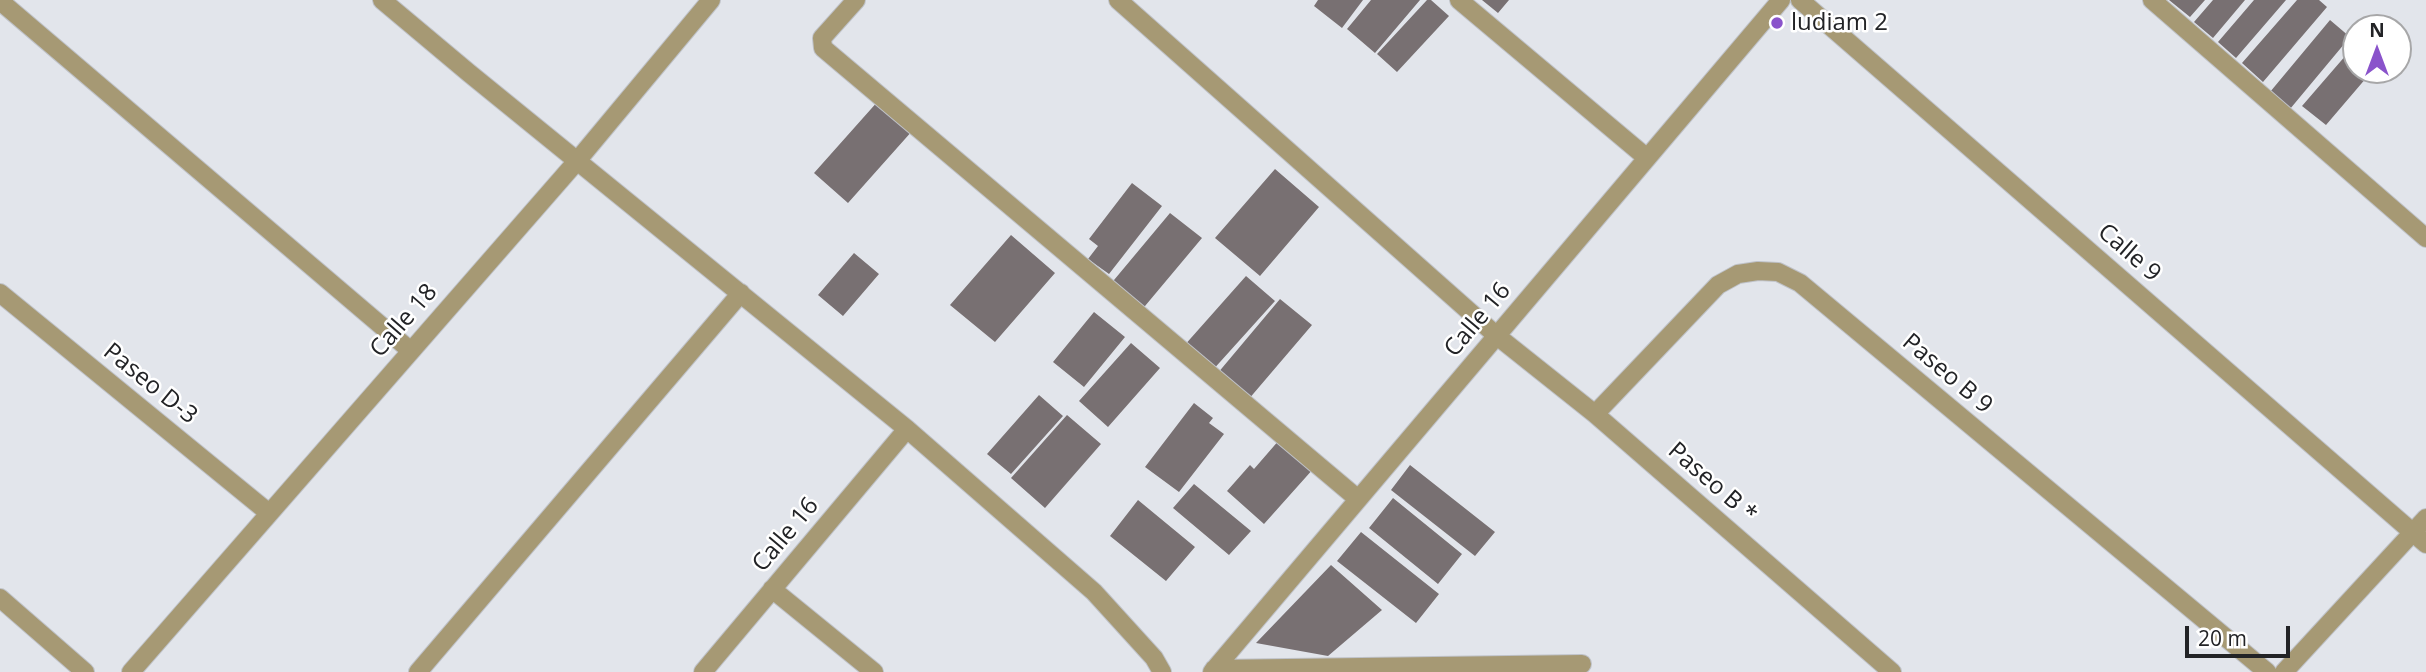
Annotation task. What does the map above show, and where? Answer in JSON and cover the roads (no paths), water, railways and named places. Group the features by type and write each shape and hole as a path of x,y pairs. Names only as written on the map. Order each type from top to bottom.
{"street":[{"path":"382,0 469,74 907,429 1094,592 1154,658 1162,672"},
{"name":"Calle 18","path":"131,672 577,161 711,0"},
{"path":"856,0 822,38 823,48 1358,499"},
{"name":"Paseo B *","path":"1118,0 1497,336 1595,414 1892,672"},
{"path":"1459,0 1647,158"},
{"name":"Calle 16","path":"1213,671 1781,0"},
{"name":"Calle 9","path":"1800,0 2420,538"},
{"path":"2152,0 2426,238"},
{"path":"0,1 411,351"},
{"name":"Paseo B 9","path":"1595,414 1718,285 1738,274 1779,272 1800,284 2267,672"},
{"name":"Paseo D-3","path":"0,293 269,513"},
{"path":"418,672 741,293"},
{"name":"Calle 16","path":"703,672 907,429"},
{"path":"2284,672 2420,538 2426,518"},
{"path":"772,589 873,672"},
{"path":"0,598 85,672"},
{"path":"1213,671 1581,664"}],"place":[{"name":"ludiam 2","path":"1777,23"}]}
